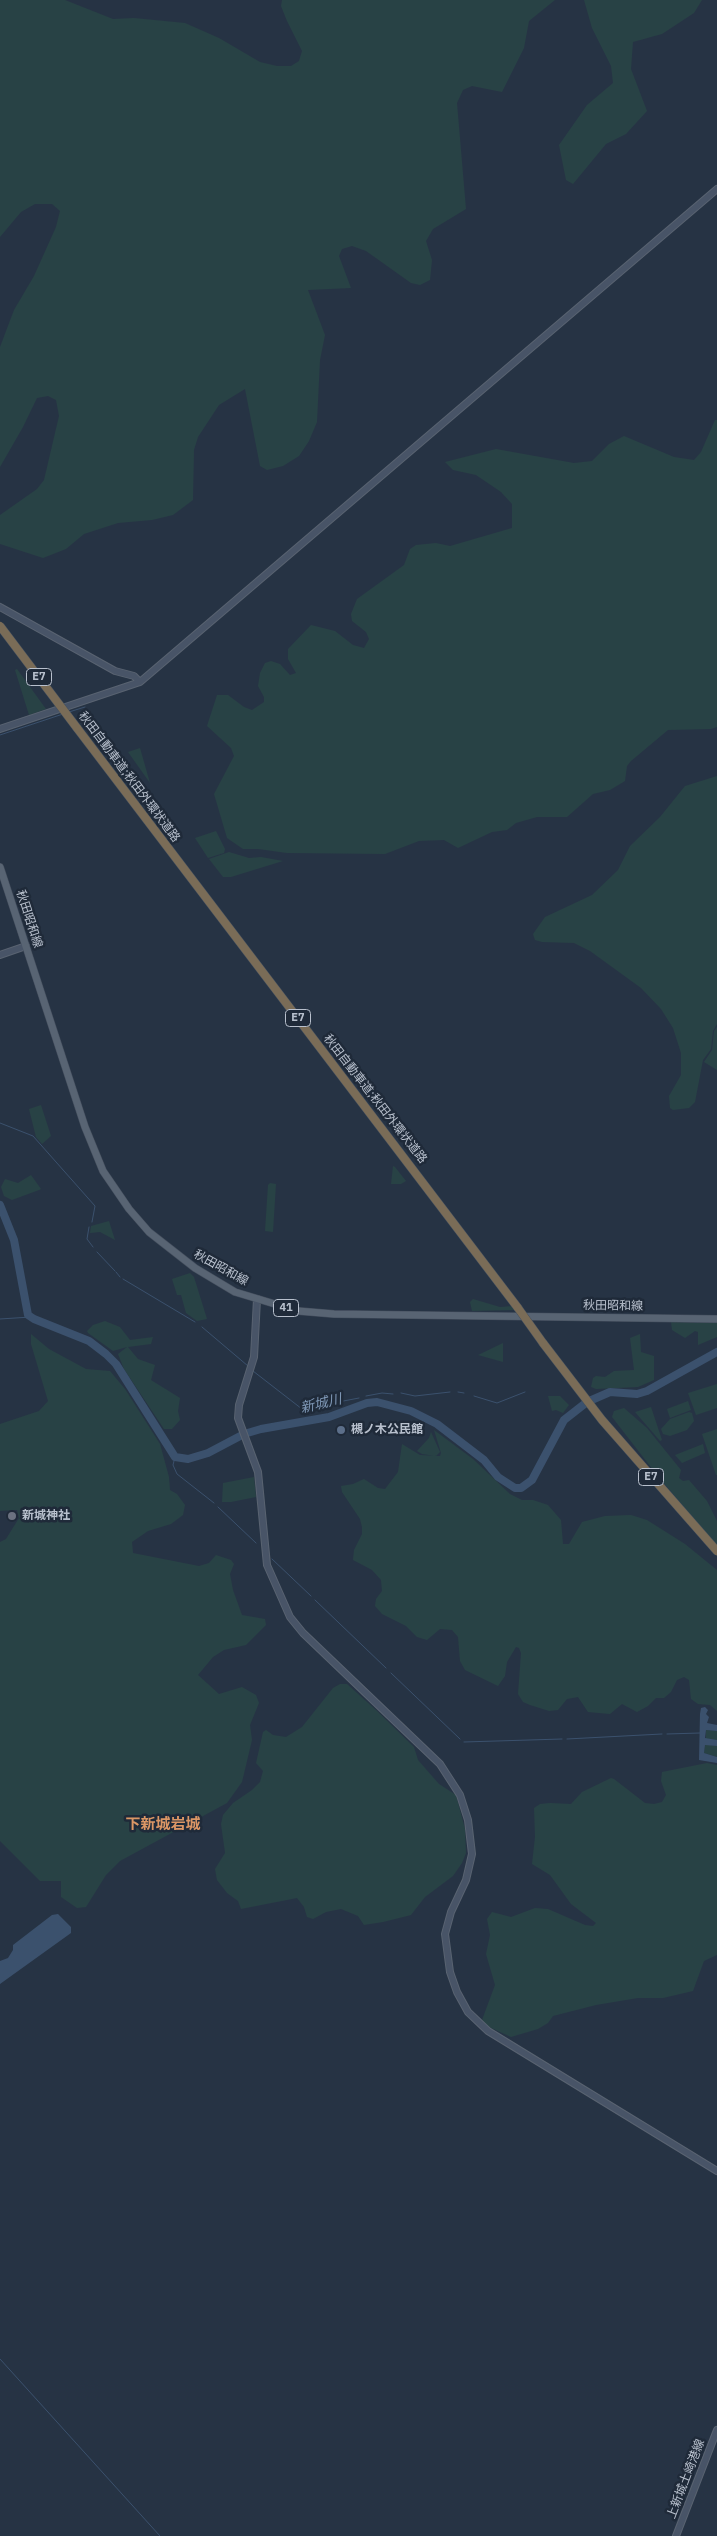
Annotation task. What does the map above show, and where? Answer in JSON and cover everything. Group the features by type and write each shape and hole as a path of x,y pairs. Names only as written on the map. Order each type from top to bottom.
{"highway":[{"name":"秋田自動車道;秋田外環状道路","path":"0,626 518,1308 577,1391 717,1550"}],"main road":[{"name":"秋田昭和線","path":"0,867 85,1127 104,1171 134,1215 172,1252 217,1282 257,1299 298,1311 334,1314 717,1319"}],"street":[{"path":"0,729 140,682 717,189"},
{"path":"0,606 115,671 134,676 140,682"},
{"path":"0,955 26,946"},
{"path":"257,1299 254,1357 237,1411 239,1425 248,1443 258,1472 267,1565 290,1617 322,1651 440,1764 460,1795 468,1820 472,1854 466,1880 450,1912 445,1934 450,1972 457,1992 468,2012 497,2038 717,2171"},
{"name":"上新城土崎港線","path":"676,2536 717,2430"}],"green space":[{"path":"0,0 65,0 113,19 134,18 185,23 219,38 260,62 277,66 291,66 299,61 302,51 281,6 282,0 555,0 529,21 524,48 502,92 472,86 463,90 457,103 466,209 433,229 426,241 432,260 430,280 420,285 411,283 366,251 352,246 342,249 339,256 351,288 308,290 325,335 320,360 317,422 309,441 299,456 283,466 267,470 260,466 245,389 219,405 198,437 194,450 193,500 173,515 152,520 118,523 84,534 66,549 43,558 0,544 0,515 37,489 44,480 59,416 56,400 48,396 37,398 0,467 0,347 14,310 34,276 56,227 60,211 52,204 35,204 21,212 0,237"},
{"path":"584,0 702,0 694,13 662,34 633,42 631,69 647,111 626,134 606,144 573,184 566,180 559,145 587,105 613,83 611,66 592,28"},
{"path":"715,420 717,420 717,727 711,729 668,730 631,761 627,766 625,781 610,790 593,794 567,817 537,817 516,823 507,830 492,832 458,848 444,840 419,841 385,854 287,853 243,849 227,838 214,794 234,756 231,748 207,726 217,695 228,695 244,707 252,710 264,702 264,697 258,686 260,673 265,663 271,661 280,664 290,675 296,673 288,659 288,649 311,625 335,631 353,645 364,648 369,639 366,632 352,621 351,614 357,599 404,565 410,549 416,545 436,543 450,546 512,528 512,504 501,492 476,475 453,470 445,462 496,449 574,463 592,461 609,444 624,436 674,457 694,460 701,452"},
{"path":"17,669 46,709 29,715 15,670"},
{"path":"140,748 150,783 128,752"},
{"path":"717,776 717,1024 713,1031 711,1049 703,1060 695,1102 689,1108 673,1110 670,1108 669,1096 681,1075 681,1053 673,1028 661,1009 641,988 590,951 574,943 535,940 533,934 545,917 592,895 618,870 630,846 660,817 685,786"},
{"path":"216,831 225,849 224,853 208,858 195,838"},
{"path":"229,852 249,858 261,857 283,861 231,877 223,877 209,859"},
{"path":"717,1027 717,1070 704,1062 712,1050 714,1031"},
{"path":"41,1105 51,1136 42,1144 36,1137 29,1109"},
{"path":"393,1166 406,1181 401,1184 391,1184"},
{"path":"31,1175 41,1189 12,1200 4,1196 1,1187 5,1179 18,1183"},
{"path":"270,1183 276,1184 273,1232 265,1231 268,1185"},
{"path":"109,1221 115,1240 100,1232 90,1233 91,1226"},
{"path":"190,1273 194,1277 207,1319 197,1321 186,1313 181,1295 177,1295 172,1279"},
{"path":"473,1299 500,1307 513,1306 516,1310 472,1311 470,1302"},
{"path":"105,1321 120,1327 130,1340 153,1337 151,1344 128,1347 138,1359 155,1365 151,1380 180,1398 178,1411 180,1420 172,1429 164,1429 124,1369 118,1354 127,1347 113,1351 88,1333 87,1331 93,1325"},
{"path":"671,1322 717,1323 717,1337 698,1345 698,1332 695,1331 685,1338 672,1330"},
{"path":"31,1334 49,1349 86,1369 110,1371 125,1389 160,1444 169,1477 170,1490 177,1494 185,1505 183,1515 171,1524 148,1531 132,1542 133,1553 199,1566 209,1563 216,1555 231,1560 234,1564 230,1574 233,1590 242,1615 265,1619 266,1625 246,1645 224,1650 213,1657 198,1675 219,1694 242,1687 256,1695 259,1703 250,1725 252,1740 242,1782 227,1803 120,1861 106,1875 86,1907 77,1908 61,1897 61,1881 40,1881 0,1841 0,1542 6,1539 19,1518 17,1510 0,1511 0,1424 39,1411 48,1401 31,1344"},
{"path":"640,1334 641,1352 654,1356 654,1380 638,1387 596,1389 591,1387 593,1378 596,1376 605,1377 614,1371 634,1370 630,1338"},
{"path":"503,1343 503,1362 478,1355"},
{"path":"717,1384 717,1408 696,1415 688,1393"},
{"path":"548,1396 560,1396 569,1405 563,1413 556,1410 552,1411"},
{"path":"688,1401 691,1410 670,1418 667,1409"},
{"path":"651,1407 662,1440 660,1441 635,1412"},
{"path":"624,1408 647,1428 681,1470 679,1478 683,1481 689,1480 707,1501 717,1521 717,1546 657,1475 612,1417 614,1411"},
{"path":"689,1412 692,1413 694,1421 687,1430 670,1436 663,1434 661,1429 670,1419"},
{"path":"717,1429 717,1475 716,1475 702,1434"},
{"path":"434,1430 473,1459 510,1494 522,1500 533,1500 548,1505 561,1520 563,1544 569,1544 582,1522 605,1516 631,1515 647,1520 685,1544 717,1570 717,1711 710,1705 698,1704 691,1699 689,1680 684,1677 677,1680 671,1692 664,1698 656,1698 648,1706 637,1712 622,1704 610,1714 588,1712 578,1697 567,1699 558,1710 549,1711 523,1702 518,1694 521,1653 519,1648 516,1647 507,1662 505,1676 498,1686 465,1670 460,1661 458,1637 452,1630 440,1629 427,1640 417,1637 406,1626 382,1614 375,1606 376,1599 382,1591 381,1580 372,1570 353,1560 354,1550 362,1534 362,1527 360,1519 342,1492 341,1486 353,1484 364,1479 378,1488 385,1489 398,1472 402,1444 420,1455 440,1456 441,1453"},
{"path":"431,1432 440,1452 436,1456 422,1454 417,1451 429,1438"},
{"path":"703,1444 705,1453 682,1463 675,1455"},
{"path":"254,1477 256,1497 222,1502 223,1483"},
{"path":"340,1684 347,1684 376,1710 414,1747 418,1760 439,1784 456,1795 465,1829 466,1853 462,1863 453,1876 425,1897 411,1915 383,1922 364,1925 358,1916 341,1909 326,1912 313,1919 307,1917 304,1907 297,1898 241,1909 238,1901 227,1893 217,1880 215,1869 225,1853 221,1824 223,1815 233,1803 260,1782 263,1771 256,1763 263,1732 266,1730 273,1735 286,1737 302,1727 333,1688"},
{"path":"706,1730 717,1731 717,1740 706,1739"},
{"path":"705,1744 717,1746 717,1757 704,1753"},
{"path":"707,1763 717,1765 717,1955 704,1961 693,1991 663,1998 638,1998 596,2005 553,2016 548,2023 538,2029 511,2037 489,2027 482,2020 495,1985 486,1954 490,1935 487,1919 492,1912 511,1917 535,1908 548,1909 585,1925 593,1926 596,1923 571,1904 550,1875 532,1864 535,1837 534,1808 540,1804 571,1804 582,1792 611,1778 645,1803 654,1804 662,1802 666,1795 661,1781 662,1772"}],"water":[{"path":"705,1707 708,1710 706,1714 709,1717 707,1723 717,1725 717,1731 706,1730 705,1738 717,1740 717,1746 705,1745 704,1753 717,1757 717,1763 699,1760 700,1714 701,1708"},
{"path":"58,1914 71,1927 71,1933 0,1984 0,1961 8,1958 13,1950 13,1945 52,1915"}],"waterway":[{"path":"69,712 85,707"},
{"path":"0,735 63,714"},
{"path":"0,1123 33,1136 95,1206 92,1222"},
{"name":"新城川","path":"0,1205 14,1240 28,1315 89,1341 106,1354 116,1364 175,1457 188,1459 208,1453 244,1434 261,1429 329,1417 367,1403 377,1402 411,1411 437,1424 484,1460 498,1477 515,1488 521,1488 532,1480 564,1420 587,1402 610,1392 637,1394 647,1391 717,1352"},
{"path":"89,1227 87,1239 93,1247"},
{"path":"97,1252 115,1271"},
{"path":"116,1272 120,1277"},
{"path":"123,1279 195,1322"},
{"path":"0,1319 31,1317"},
{"path":"202,1327 248,1366"},
{"path":"253,1371 302,1409 359,1398"},
{"path":"401,1393 415,1396 450,1392"},
{"path":"458,1392 464,1393"},
{"path":"474,1396 497,1403 525,1392"},
{"path":"366,1396 382,1393 393,1394"},
{"path":"175,1457 173,1465 177,1474 214,1503"},
{"path":"218,1507 256,1543"},
{"path":"272,1559 311,1596"},
{"path":"315,1600 386,1668"},
{"path":"391,1673 460,1739"},
{"path":"667,1734 700,1733"},
{"path":"567,1739 662,1734"},
{"path":"464,1742 562,1739"},
{"path":"0,2359 160,2536"}],"place":[{"name":"槻ノ木公民館","path":"341,1430"},
{"name":"新城神社","path":"12,1516"}],"district":[{"name":"下新城岩城","path":"163,1825"}]}
